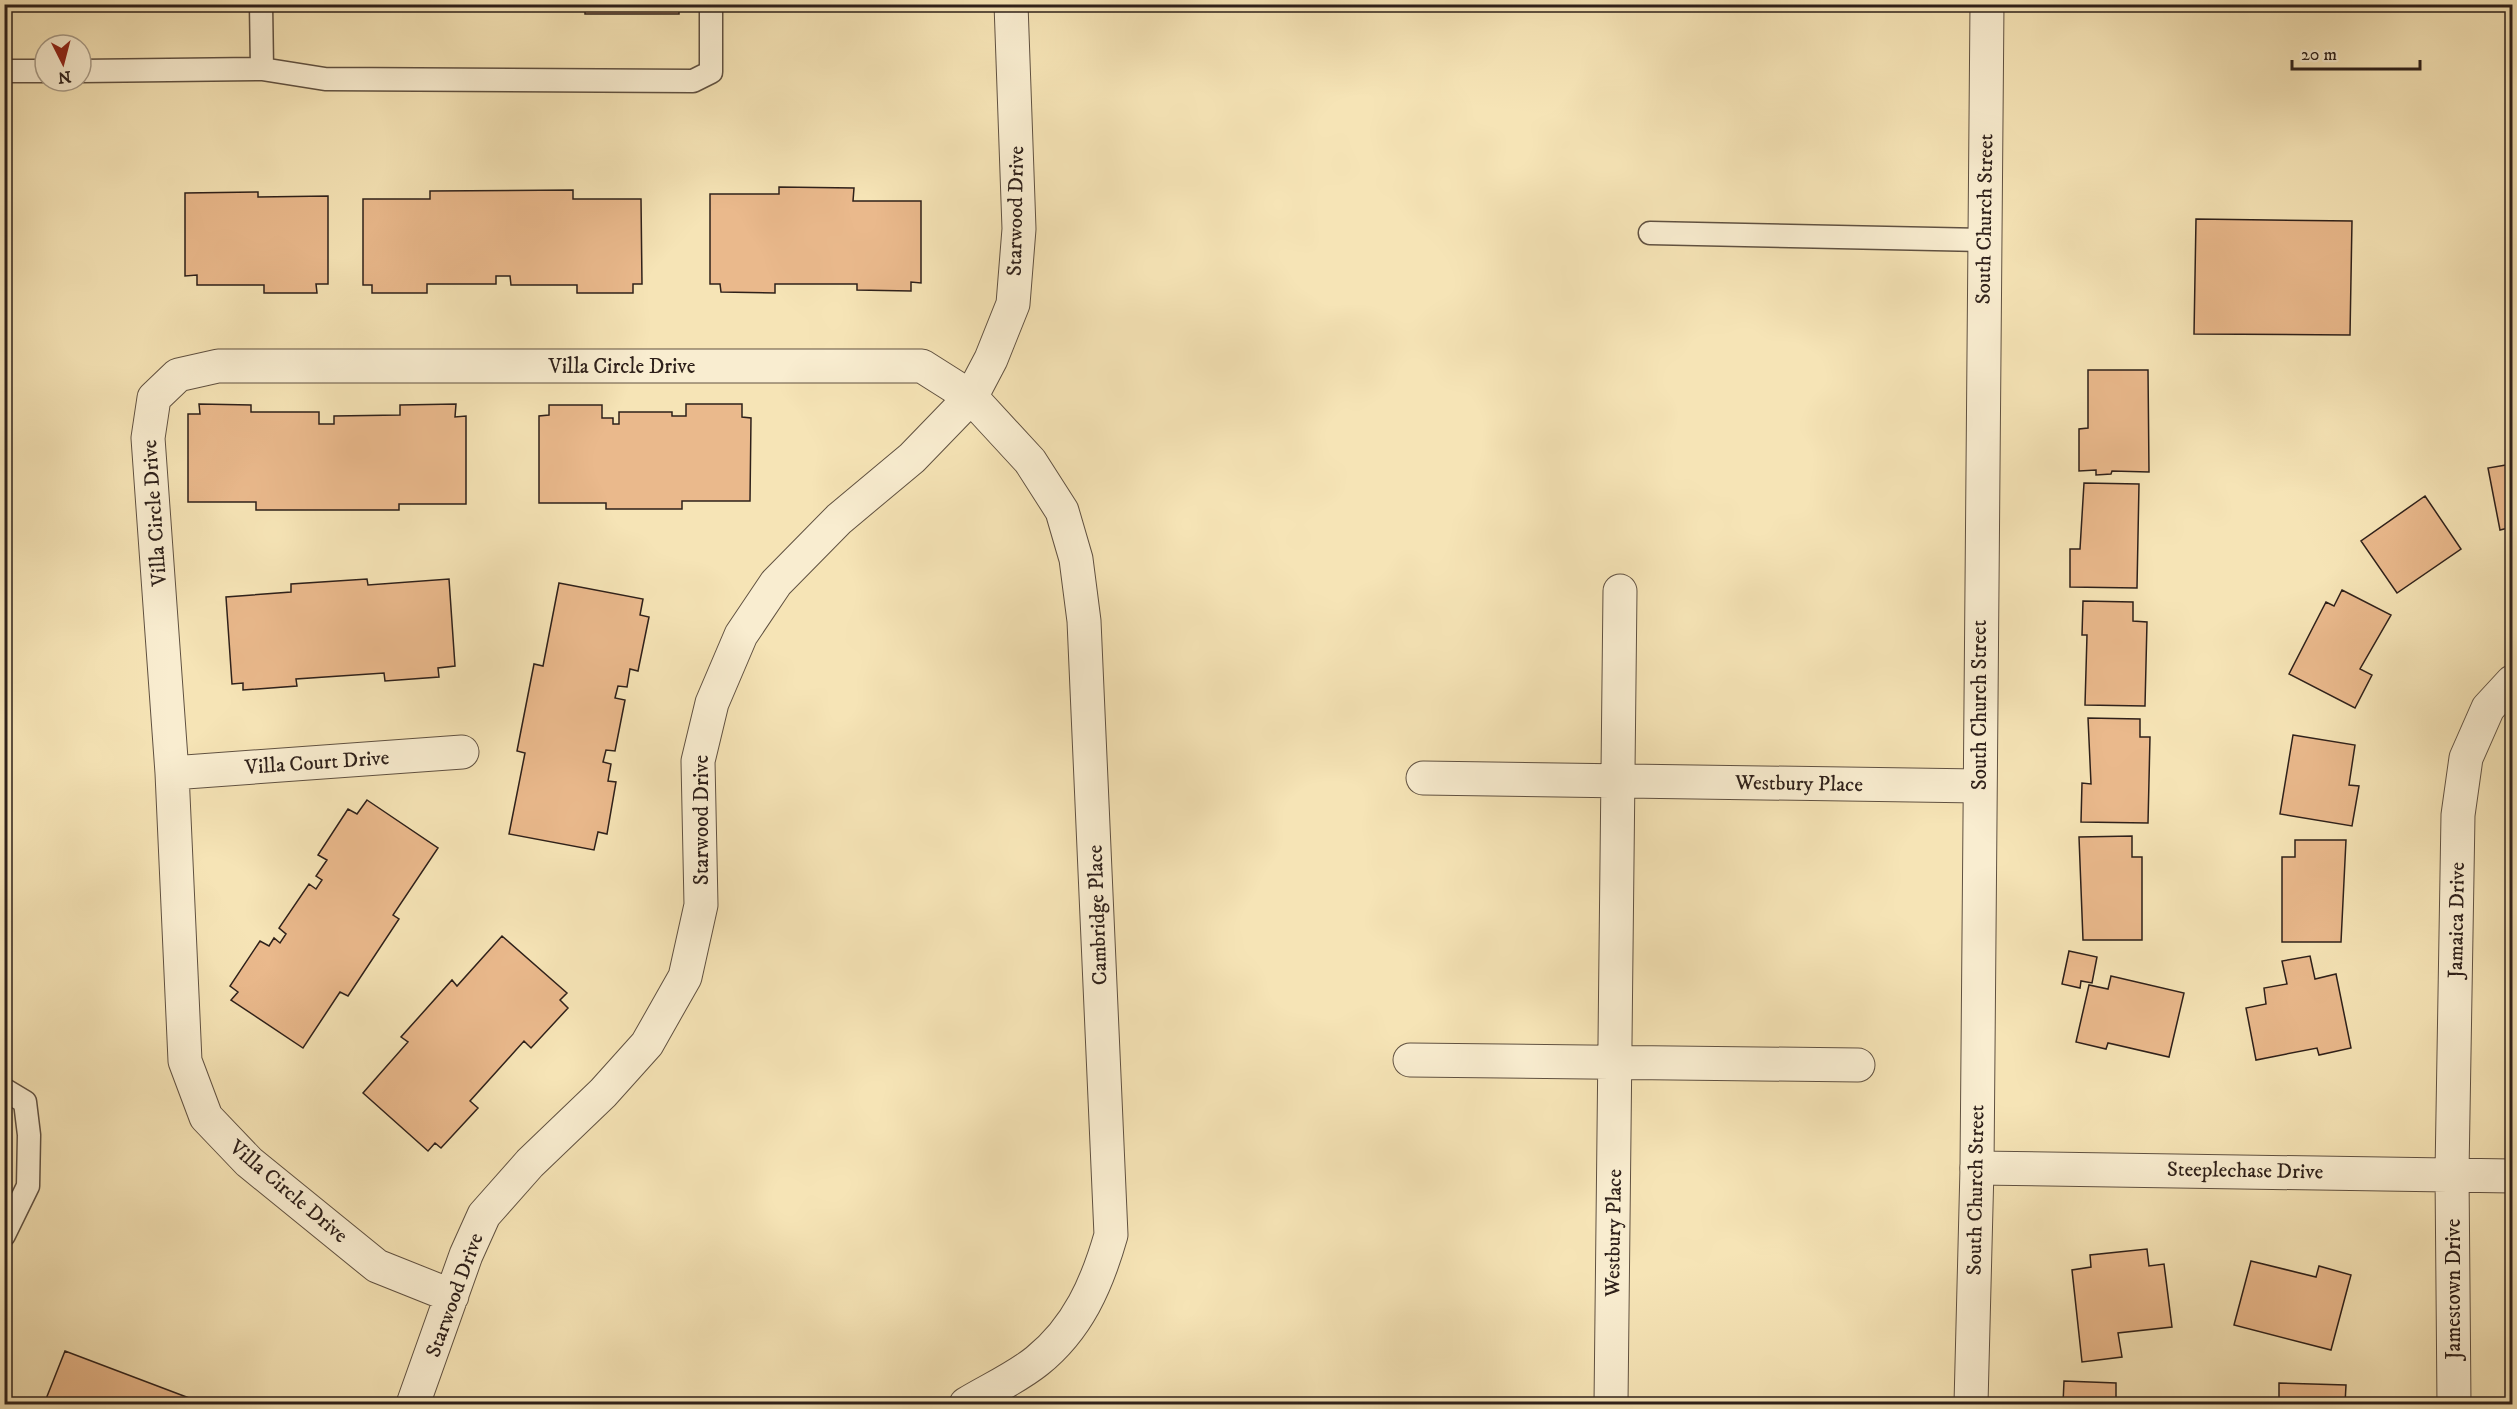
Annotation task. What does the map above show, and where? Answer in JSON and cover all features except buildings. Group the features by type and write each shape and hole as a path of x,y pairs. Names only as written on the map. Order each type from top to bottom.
{"street":[{"name":"Starwood Drive","path":"413,1404 484,1215 530,1163 603,1093 647,1044 685,977 701,905 698,761 712,703 741,635 776,583 839,519 912,459 971,397 991,359 1013,304 1019,229 1011,4"},
{"name":"South Church Street","path":"1971,1404 1977,1168 1983,240 1987,4"},
{"name":"Villa Circle Drive","path":"452,1296 378,1266 249,1162 206,1117 185,1061 172,773 148,438 154,398 178,375 218,366 922,366 971,397"},
{"name":"Cambridge Place","path":"966,1404 1037,1361 1076,1321 1098,1278 1111,1235 1084,621 1076,559 1062,511 1030,461 971,397"},
{"name":"Westbury Place","path":"1611,1404 1620,591"},
{"name":"Jamaica Drive","path":"2452,1173 2458,815 2466,758 2488,708 2512,682"},
{"name":"Villa Court Drive","path":"172,773 462,752"},
{"name":"Westbury Place","path":"1423,778 1979,786"},
{"path":"1410,1059 1858,1065"},
{"name":"Steeplechase Drive","path":"1977,1168 2452,1173 2512,1176"},
{"name":"Jamestown Drive","path":"2452,1173 2454,1404"}],"lane":[{"path":"261,4 262,69"},
{"path":"93,70 262,69 325,79 693,81 711,72 711,4"},
{"path":"4,71 33,71"},
{"path":"1650,232 1983,240"},
{"path":"4,1090 25,1102 29,1135 27,1186 4,1235"}]}
